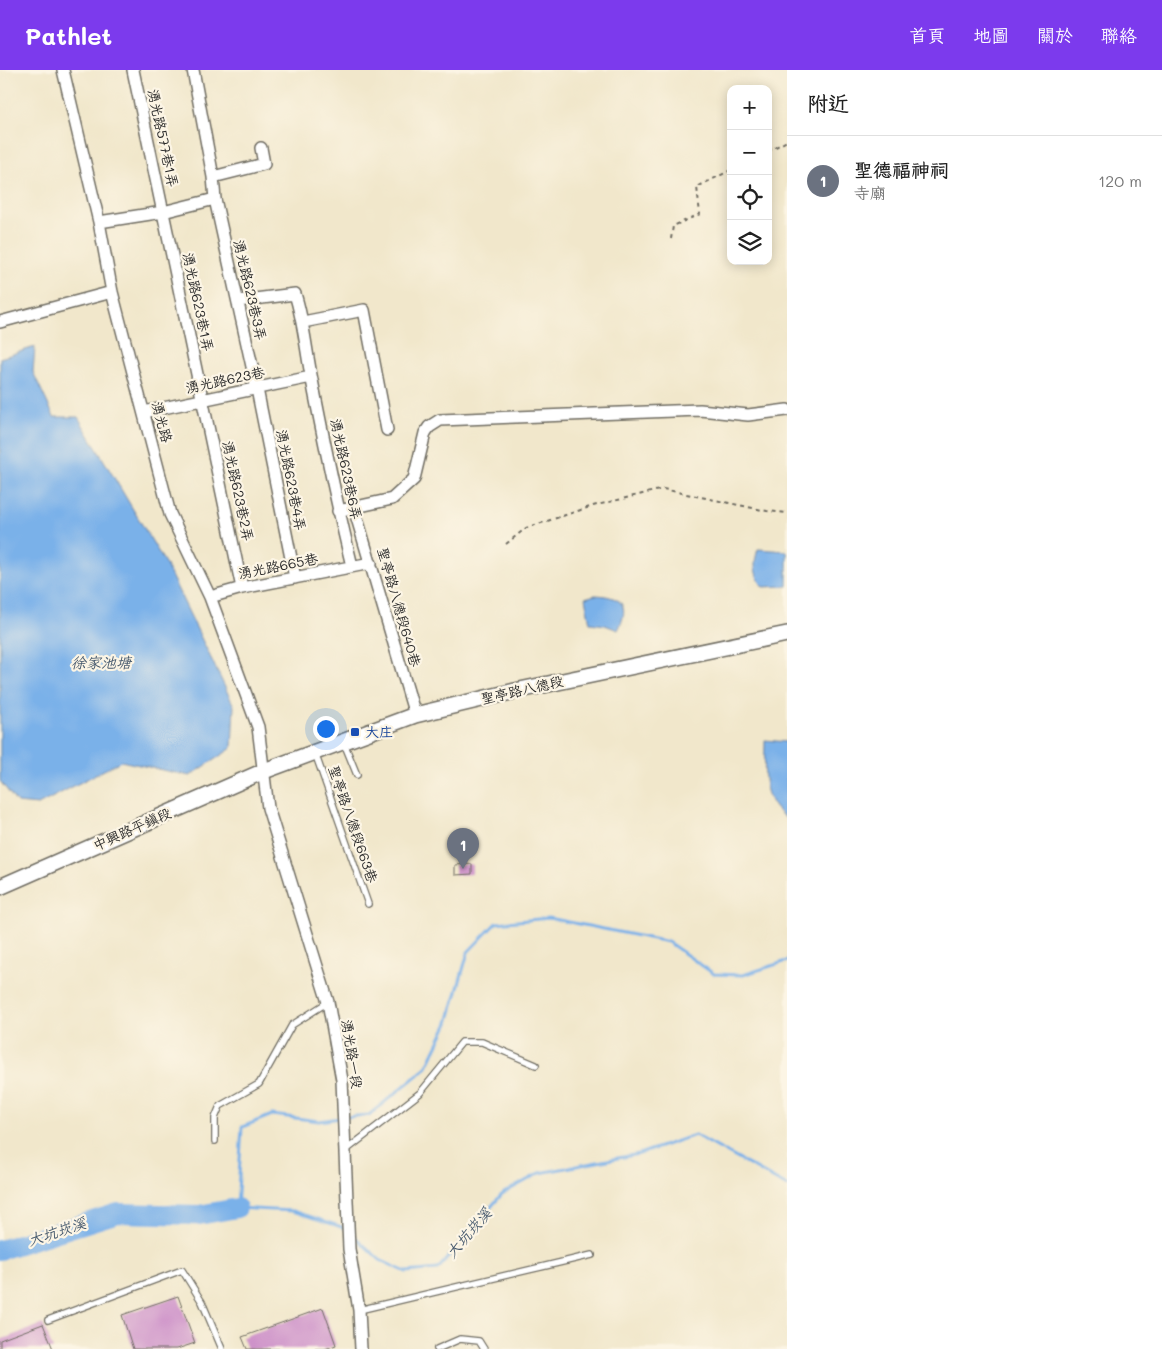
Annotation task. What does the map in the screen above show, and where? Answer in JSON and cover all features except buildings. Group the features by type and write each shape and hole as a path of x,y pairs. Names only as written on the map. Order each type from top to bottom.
{"street":[{"name":"湧光路","path":"63,70 99,222 112,292 170,514 210,597 258,727 264,772"},
{"name":"湧光路577巷1弄","path":"133,70 163,212"},
{"name":"湧光路623巷3弄","path":"193,70 213,177 214,199 257,389"},
{"path":"213,177 264,164 260,148"},
{"path":"99,222 163,212 214,199"},
{"name":"湧光路623巷1弄","path":"163,212 204,400"},
{"path":"0,322 112,292"},
{"name":"湧光路623巷6弄","path":"238,301 295,294 303,322 338,511 352,566"},
{"path":"303,322 364,310 387,430"},
{"name":"湧光路623巷","path":"144,412 312,378"},
{"name":"湧光路623巷4弄","path":"257,389 295,578"},
{"name":"湧光路623巷2弄","path":"204,400 242,588"},
{"path":"338,511 392,499 414,479 425,433 429,427 440,420 700,410 748,414 787,410"},
{"name":"聖亭路八德段640巷","path":"354,508 415,715"},
{"name":"湧光路665巷","path":"210,597 242,588 371,563"},
{"name":"聖亭路八德段","path":"264,772 415,715 515,691 787,634"},
{"name":"中興路平鎮段","path":"0,887 264,772"},
{"name":"湧光路一段","path":"264,772 268,808 328,1002 342,1080 349,1249 359,1310 360,1349"}],"lane":[{"path":"343,741 358,774"},
{"name":"聖亭路八德段663巷","path":"315,753 368,904"},
{"path":"215,1142 215,1118 220,1106 259,1084 292,1025 328,1002"},
{"path":"345,1151 420,1093 462,1042 482,1042 536,1065"},
{"path":"359,1310 592,1255"},
{"path":"48,1320 182,1270 202,1302 222,1349"},
{"path":"437,1349 460,1339 479,1341 484,1349"}],"path":[{"path":"772,149 787,141"},
{"path":"670,239 673,226 700,214 697,187 727,172"},
{"path":"506,544 526,528 594,506 663,489 767,511 787,513"}],"water":[{"name":"徐家池塘","path":"35,347 33,372 54,417 78,417 165,563 234,706 232,748 190,776 121,761 38,805 17,803 0,781 0,358"},
{"path":"758,549 787,551 787,586 763,587 755,569"},
{"path":"595,595 611,597 621,604 624,614 618,630 605,625 590,623 585,598"},
{"path":"765,740 787,742 787,819 772,803 768,793 765,773"}],"waterway":[{"path":"346,1117 369,1115 426,1068 448,1023 468,952 496,923 549,918 668,942 714,974 743,975 787,961"},
{"path":"340,1118 319,1121 272,1115 242,1127 237,1208 293,1211 345,1228"},
{"name":"大坑崁溪","path":"352,1234 380,1260 406,1272 438,1269 502,1194 540,1173 639,1154 695,1135 787,1186"},
{"name":"大坑崁溪","path":"0,1250 118,1213 199,1215 237,1208"}],"place":[{"name":"大庄","path":"355,732"},
{"name":"聖德福神祠","path":"463,869"}]}
